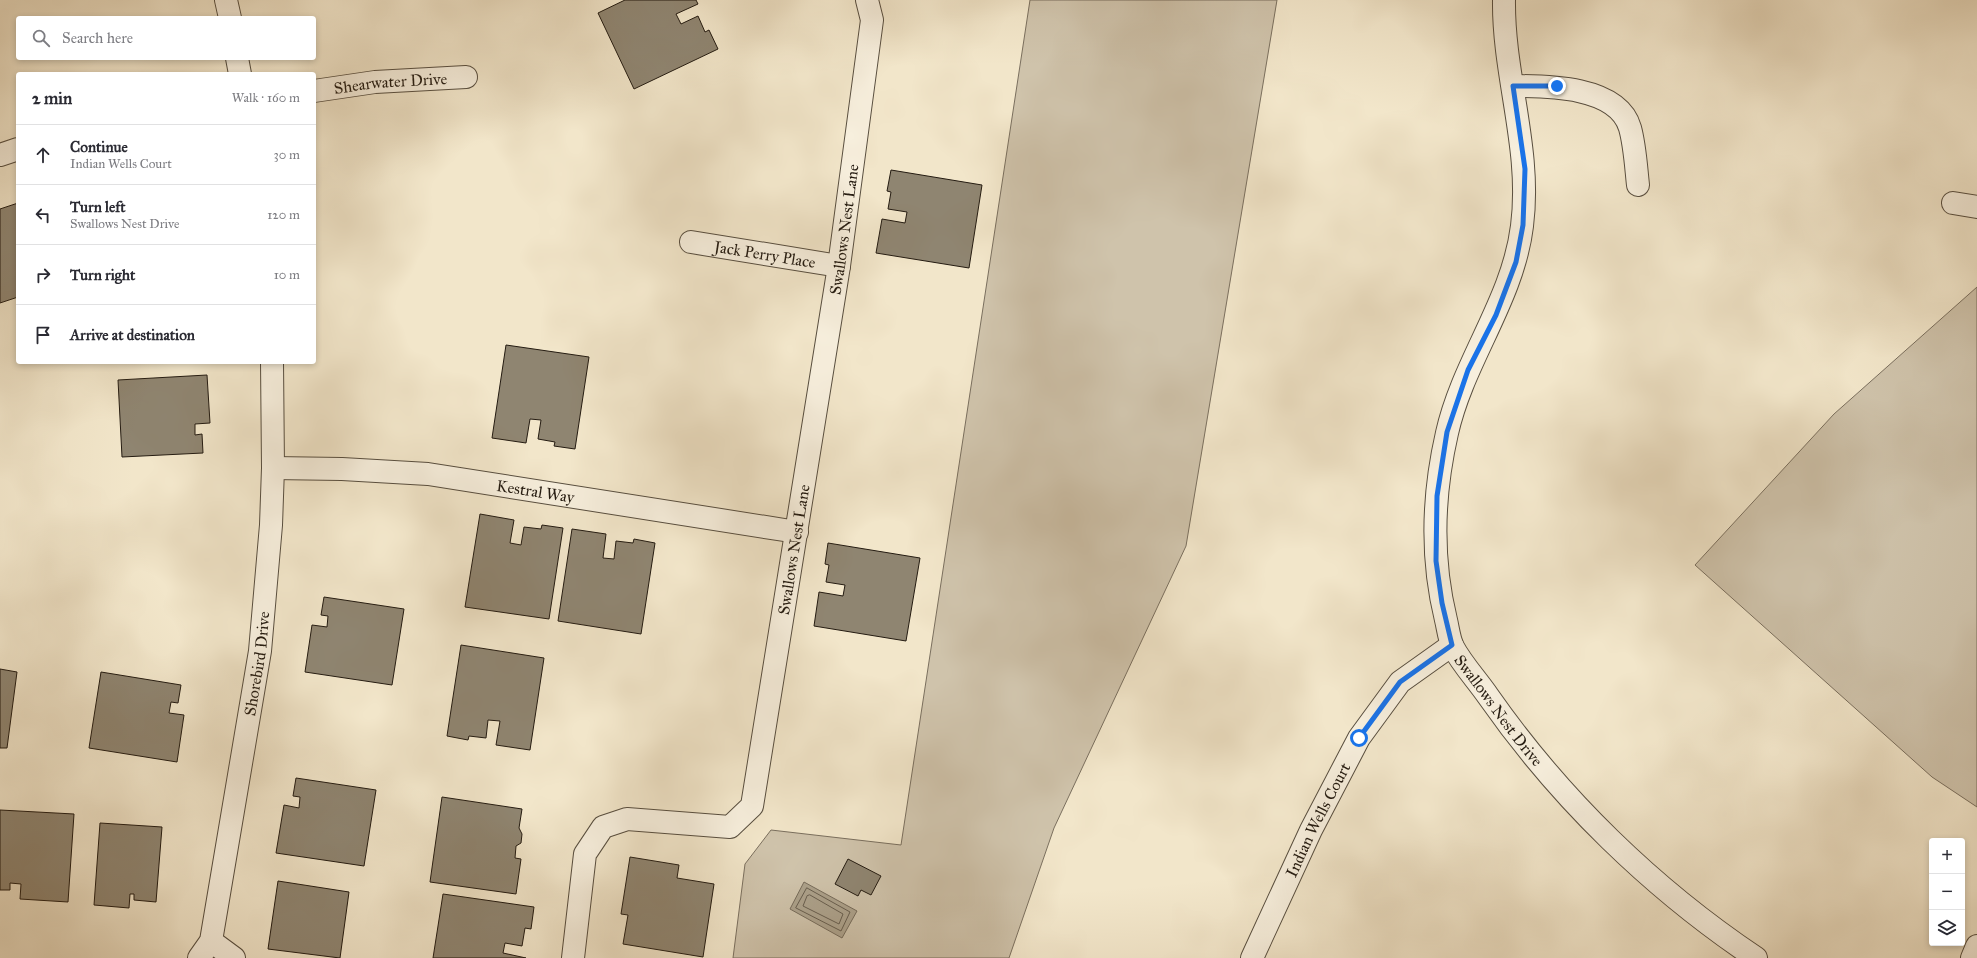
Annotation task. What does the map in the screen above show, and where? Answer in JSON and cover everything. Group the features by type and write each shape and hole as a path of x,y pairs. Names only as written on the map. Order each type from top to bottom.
{"street":[{"path":"226,0 230,16"},
{"name":"Swallows Nest Lane","path":"573,958 586,854 603,827 626,819 730,827 752,806 839,266 872,20 867,0"},
{"name":"Swallows Nest Drive","path":"1504,0 1504,25 1525,169 1523,225 1513,268 1496,315 1468,370 1447,432 1437,496 1436,561 1442,603 1452,645 1509,727 1573,802 1645,872 1716,931 1756,958"},
{"path":"237,60 240,72"},
{"name":"Shearwater Drive","path":"316,91 375,82 466,77"},
{"path":"1513,86 1557,86 1583,92 1606,100 1624,114 1630,127 1638,186"},
{"path":"0,155 16,150"},
{"path":"1953,203 1977,207"},
{"name":"Jack Perry Place","path":"691,242 839,266"},
{"name":"Shorebird Drive","path":"205,949 260,651 271,525 273,468 272,364"},
{"name":"Kestral Way","path":"273,468 342,469 428,474 797,532"},
{"name":"Indian Wells Court","path":"1252,958 1311,830 1359,738 1400,682 1452,645"},
{"path":"1972,958 1977,946"},
{"path":"205,949 234,958"}],"shaded area":[{"path":"1030,0 1277,0 1186,546 1054,828 1009,958 733,958 745,864 771,830 901,845"},
{"path":"1977,287 1977,807 1932,777 1695,565 1834,414"}],"water":[{"path":"804,882 857,911 842,938 790,909"}],"building":[{"path":"625,0 696,0 698,4 676,14 681,24 698,16 705,32 709,30 718,49 634,89 598,13"},
{"path":"891,170 982,185 969,268 876,253 882,219 905,223 907,212 888,209 891,192 887,191"},
{"path":"16,204 16,298 0,303 0,209"},
{"path":"506,345 589,357 575,449 554,446 555,442 538,439 541,420 530,419 526,443 492,438"},
{"path":"207,375 210,423 195,424 195,435 202,434 203,453 122,457 118,380"},
{"path":"480,514 514,520 510,543 521,545 524,527 541,529 542,525 563,528 549,619 465,607"},
{"path":"572,529 606,534 603,558 614,559 616,541 633,543 634,539 655,543 641,634 558,621"},
{"path":"828,543 920,558 906,641 814,626 819,592 843,596 845,585 826,582 829,565 825,564"},
{"path":"324,597 404,609 392,685 305,672 312,625 327,627 328,616 321,615"},
{"path":"461,645 544,658 530,750 496,745 500,721 488,720 486,738 469,736 468,740 447,736"},
{"path":"0,669 17,672 7,748 0,748"},
{"path":"101,672 181,685 178,703 171,702 169,713 184,715 177,762 89,748"},
{"path":"296,778 376,790 364,866 276,853 284,805 299,808 300,797 293,796"},
{"path":"442,797 522,809 519,828 522,834 521,843 516,846 515,858 521,859 516,894 430,882"},
{"path":"0,810 74,814 68,902 20,899 21,884 10,883 10,890 0,890"},
{"path":"100,823 162,827 156,902 134,900 134,894 130,894 129,908 94,905"},
{"path":"630,857 679,865 677,878 714,884 703,957 623,944 628,915 621,914"},
{"path":"848,859 881,876 871,895 861,890 858,896 835,884"},
{"path":"278,881 349,892 340,958 268,949"},
{"path":"443,894 534,907 531,929 525,928 522,946 505,943 503,953 526,958 433,958"}],"route":[{"path":"1359,738 1400,682 1452,645 1442,603 1436,561 1437,496 1447,432 1468,370 1496,315 1516,262 1523,225 1525,169 1513,86 1557,86"}]}
